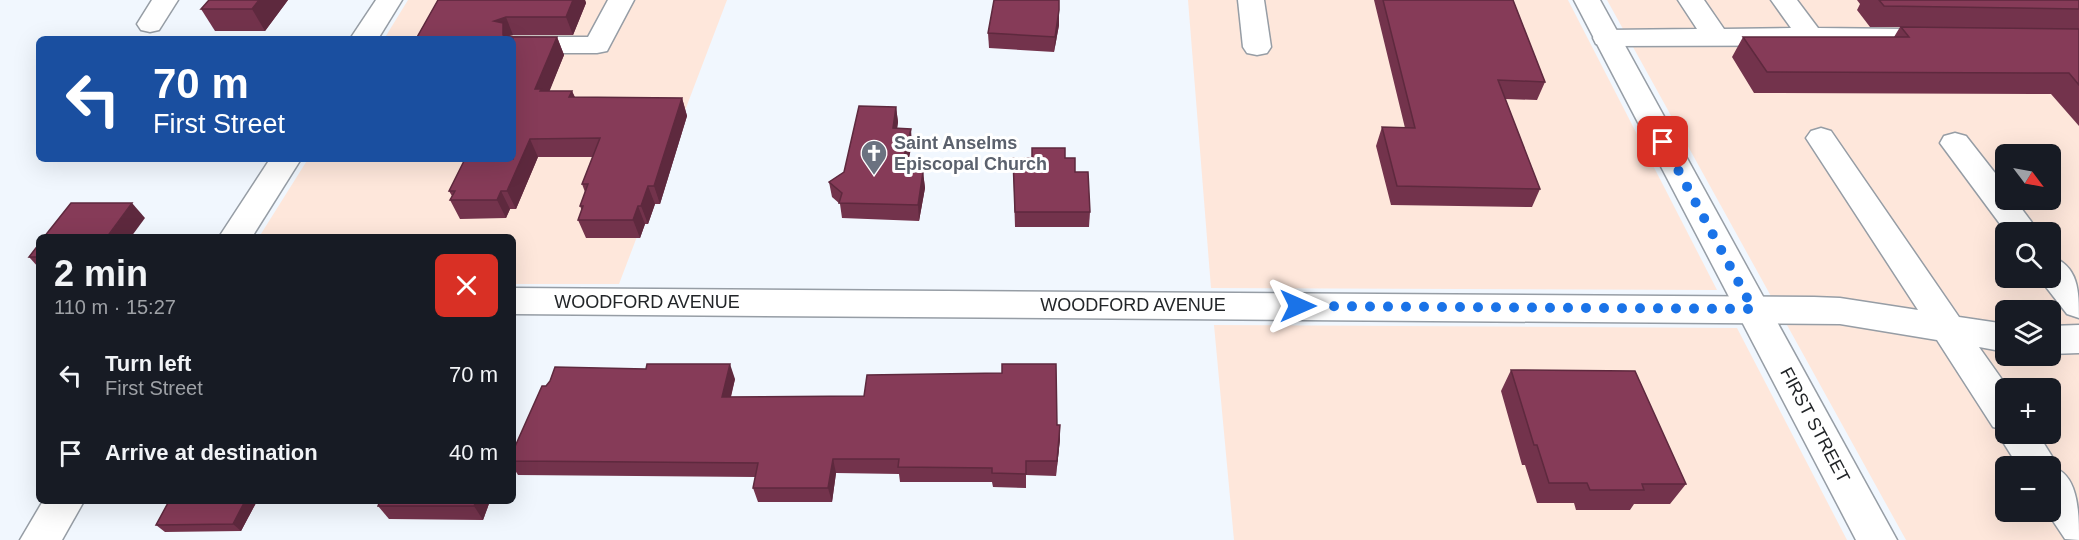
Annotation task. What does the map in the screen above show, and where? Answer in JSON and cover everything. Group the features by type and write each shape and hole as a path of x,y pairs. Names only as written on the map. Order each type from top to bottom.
{"street":[{"path":"150,24 165,0"},
{"path":"366,36 389,0"},
{"path":"516,45 597,45 621,0"},
{"path":"1251,0 1257,47"},
{"name":"FIRST STREET","path":"1587,0 1877,540"},
{"path":"1691,0 1716,37"},
{"path":"1784,0 1810,36"},
{"path":"1606,38 1810,36 1927,38"},
{"path":"1821,138 1995,400"},
{"path":"1955,143 2015,222"},
{"path":"237,234 284,162"},
{"path":"2061,282 2079,305"},
{"name":"WOODFORD AVENUE","path":"516,302 1753,309"},
{"path":"1753,309 1840,311 1995,337"},
{"path":"2061,340 2079,339"},
{"path":"2061,499 2079,526"},
{"path":"39,540 63,504"}],"shaded area":[{"path":"408,0 727,0 619,284 516,284 516,234 261,234 306,162 516,162 516,36 386,36"},
{"path":"1188,0 1568,0 1717,290 1211,288"},
{"path":"1607,0 2079,0 2079,540 1906,540"},
{"path":"1214,325 1737,328 1847,540 1234,540"}],"building":[{"path":"209,0 259,0 252,9 201,9"},
{"path":"438,0 573,0 566,17 506,17 494,21 503,23 504,36 418,36"},
{"path":"994,0 1059,0 1055,37 988,33"},
{"path":"1383,0 1513,0 1545,82 1498,80 1540,189 1397,186 1382,127 1415,128"},
{"path":"1879,0 2079,0 2079,9 1884,6"},
{"path":"1901,27 2079,29 2079,85 2069,73 1767,72 1743,37 1909,37"},
{"path":"516,37 557,37 535,89 541,89 540,91 572,91 569,97 682,98 654,186 648,186 633,220 578,220 583,206 580,206 588,184 582,184 600,138 530,139 507,191 501,191 497,200 450,200 455,191 449,191 464,162 516,162"},
{"path":"859,106 896,107 893,128 911,129 900,172 923,172 918,205 839,203 842,193 829,182 844,172"},
{"path":"1032,148 1065,148 1065,158 1075,158 1075,172 1088,172 1090,212 1015,212 1013,158 1032,158"},
{"path":"71,203 132,203 109,234 46,234"},
{"path":"36,248 36,257 29,257"},
{"path":"647,364 730,364 722,397 864,396 867,375 1002,373 1002,364 1056,364 1057,425 1060,425 1057,461 1026,461 1026,474 992,473 992,468 898,467 899,459 833,459 828,488 753,488 758,463 516,461 516,444 542,386 546,386 550,381 555,367 646,369"},
{"path":"1511,370 1635,371 1686,484 1642,484 1644,490 1590,490 1587,483 1549,483 1537,445 1534,445"},
{"path":"167,504 243,504 233,524 156,525"},
{"path":"379,504 475,504 474,506 378,506"}],"place":[{"name":"Saint Anselms Episcopal Church","path":"874,176"}],"route":[{"path":"1298,306 1753,309 1663,142"}]}
